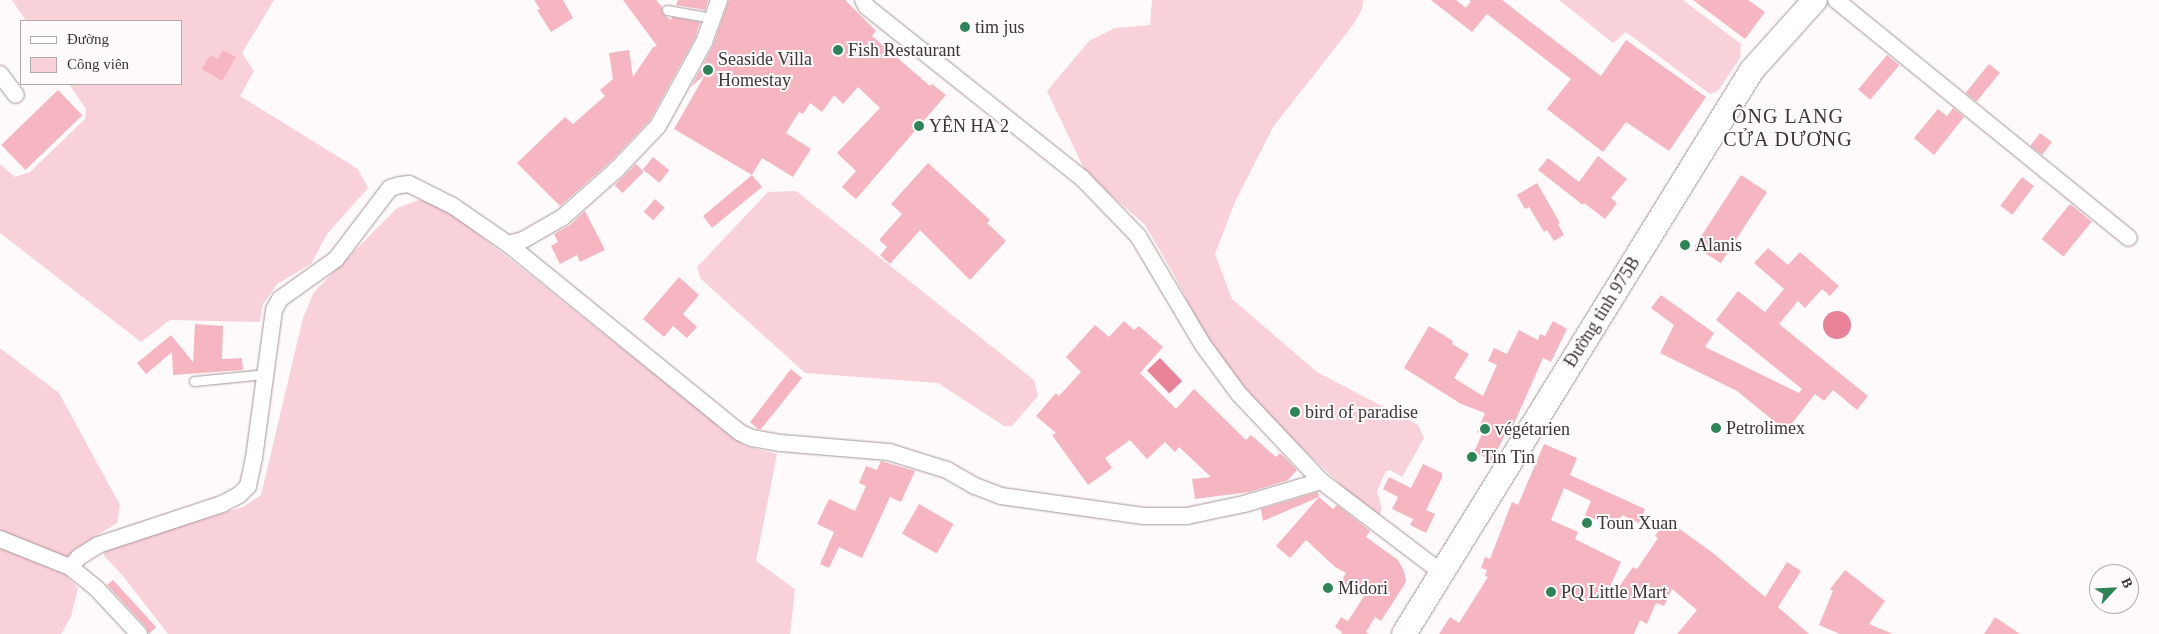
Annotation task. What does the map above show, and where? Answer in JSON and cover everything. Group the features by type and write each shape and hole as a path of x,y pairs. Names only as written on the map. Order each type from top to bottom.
{"main road":[{"name":"Đường tỉnh 975B","path":"1404,634 1752,70 1815,0"}],"street":[{"path":"508,244 523,240 563,217 617,169 658,126 704,42 719,0"},
{"path":"1836,0 2129,238"},
{"path":"868,2 1082,178 1138,236 1203,345 1238,394 1321,481 1441,572"},
{"path":"0,74 16,95"},
{"path":"70,567 79,557 98,545 222,504 239,496 248,486 254,458 274,310 280,298 336,258 390,188 409,184 453,206 508,244 740,432 752,438 781,443 889,452 921,460 947,470 975,486 1001,496 1144,516 1187,516 1244,504 1321,481"},
{"path":"0,539 70,567 96,588 140,634"}],"lane":[{"path":"668,10 713,18"},
{"path":"194,381 265,374"}],"green space":[{"path":"12,0 274,0 242,53 254,71 240,96 358,169 368,188 327,234 311,264 277,284 262,306 260,322 170,320 141,342 0,233 0,164 15,177 30,172 85,119 86,109 70,85 182,85 182,20 25,20"},
{"path":"1152,0 1363,0 1362,9 1353,25 1273,127 1235,202 1215,254 1232,299 1317,372 1418,425 1424,438 1402,477 1390,470 1386,471 1377,491 1382,509 1379,515 1356,499 1286,433 1240,385 1207,339 1173,273 1145,225 1086,173 1047,91 1089,41 1115,28 1150,25"},
{"path":"1559,0 1683,0 1741,44 1740,58 1718,91 1710,94 1626,32 1613,43"},
{"path":"796,191 1034,380 1038,396 1012,426 1004,426 938,383 805,373 700,278 697,267 768,192"},
{"path":"419,200 432,202 447,209 745,446 777,454 756,561 795,589 790,634 168,634 123,576 104,556 105,549 243,507 261,495 303,318 314,292 397,208"},
{"path":"0,348 59,393 120,505 117,523 73,550 62,571 78,588 71,617 61,634 0,634"}],"shaded area":[{"path":"1837,311 1847,315 1851,325 1847,335 1837,339 1827,335 1823,325 1827,315"},
{"path":"1160,358 1182,381 1169,394 1147,371"}],"building":[{"path":"534,0 563,0 573,18 551,32 537,10 540,9"},
{"path":"623,0 656,0 662,7 663,14 671,20 672,17 700,22 695,38 650,120 610,162 560,206 517,163 565,117 573,124 605,96 600,90 613,79 609,53 629,50 633,77 653,47 657,46"},
{"path":"678,0 708,0 705,10 676,5"},
{"path":"729,0 845,0 876,31 872,36 930,86 932,84 946,95 856,199 842,187 856,171 837,153 880,108 858,87 843,104 834,95 822,112 810,103 803,114 799,112 786,133 811,149 793,177 762,158 752,175 674,129 706,73 691,87 713,46"},
{"path":"1431,0 1456,0 1466,8 1471,1 1469,0 1502,0 1601,76 1626,40 1706,97 1669,151 1626,122 1603,152 1547,109 1571,79 1487,14 1472,32"},
{"path":"1693,0 1748,0 1765,12 1745,39"},
{"path":"223,50 236,57 222,81 202,69 210,55 218,59"},
{"path":"1887,55 1899,65 1870,100 1858,89"},
{"path":"1989,64 2000,73 1977,102 1966,93"},
{"path":"58,90 82,115 25,170 1,145"},
{"path":"1953,108 1964,117 1934,155 1914,138 1938,109 1947,116"},
{"path":"2040,133 2052,142 2042,155 2030,146"},
{"path":"1598,156 1627,179 1611,198 1617,203 1605,219 1584,203 1583,205 1538,170 1548,158 1579,182"},
{"path":"653,157 669,170 659,183 643,169"},
{"path":"928,163 990,220 987,223 1006,241 970,280 920,230 890,264 880,255 887,247 879,240 902,214 891,204"},
{"path":"636,164 644,172 623,193 615,185"},
{"path":"752,175 762,187 712,228 703,216"},
{"path":"1741,175 1767,192 1721,263 1695,246"},
{"path":"2022,177 2034,186 2012,215 2000,206"},
{"path":"1537,183 1560,223 1558,224 1564,235 1554,241 1547,230 1544,232 1529,207 1525,209 1517,195"},
{"path":"655,199 665,208 653,220 644,212"},
{"path":"2070,204 2092,222 2063,257 2042,239"},
{"path":"585,211 605,250 580,262 577,255 560,264 551,246 558,242 554,234 570,225"},
{"path":"1768,248 1788,265 1800,252 1839,286 1830,296 1822,289 1805,308 1798,301 1779,324 1868,396 1857,410 1833,390 1824,401 1815,394 1786,431 1737,391 1660,353 1674,325 1651,308 1661,295 1714,333 1705,347 1799,393 1802,389 1716,320 1738,291 1765,312 1784,289 1754,263"},
{"path":"679,277 699,295 683,314 697,327 687,338 673,326 664,337 643,319"},
{"path":"1124,321 1134,330 1139,326 1163,347 1140,373 1176,409 1194,389 1246,440 1251,435 1276,457 1280,453 1297,470 1288,480 1249,492 1195,499 1192,479 1211,477 1179,447 1175,452 1165,442 1147,459 1130,440 1105,458 1112,468 1088,485 1052,435 1056,433 1036,416 1056,393 1059,396 1081,372 1066,357 1095,325 1109,337"},
{"path":"1553,321 1567,329 1551,362 1543,358 1513,426 1510,425 1492,461 1474,452 1482,434 1477,432 1485,413 1461,404 1404,368 1429,326 1453,341 1452,344 1469,354 1454,378 1483,396 1497,365 1488,361 1494,348 1507,354 1519,330 1538,340 1540,334 1545,336"},
{"path":"195,324 223,326 222,359 242,358 243,370 173,375 172,352 146,374 137,363 171,335 193,362"},
{"path":"791,369 802,378 761,429 758,429 750,422"},
{"path":"1544,444 1577,458 1570,475 1645,509 1639,523 1622,515 1615,529 1585,515 1591,501 1564,488 1551,520 1578,532 1575,539 1621,562 1610,587 1616,591 1633,567 1637,569 1658,538 1655,536 1667,520 1713,553 1765,597 1787,562 1801,571 1778,607 1809,634 1677,634 1697,610 1672,589 1664,606 1656,603 1647,624 1640,620 1634,634 1439,634 1450,617 1459,623 1488,577 1485,576 1487,570 1481,568 1485,557 1490,559 1512,502 1518,505"},
{"path":"881,461 915,471 901,502 890,497 862,558 839,547 829,568 820,564 834,532 817,524 829,499 855,511 866,486 859,483 866,466 877,470"},
{"path":"1423,464 1442,473 1442,478 1426,510 1435,514 1426,533 1410,525 1413,519 1392,509 1398,497 1383,489 1389,477 1411,488"},
{"path":"1318,492 1319,497 1263,521 1261,509"},
{"path":"1319,497 1333,509 1337,505 1370,531 1366,537 1398,560 1404,571 1406,582 1381,621 1375,617 1366,632 1369,634 1341,634 1342,632 1335,627 1341,617 1348,621 1364,596 1339,585 1346,573 1335,567 1306,540 1290,558 1276,546"},
{"path":"919,504 954,524 937,553 902,533"},
{"path":"1845,570 1885,601 1869,624 1893,634 1840,634 1819,625 1833,591 1830,589"},
{"path":"113,580 156,627 149,634 146,627 107,585"},
{"path":"1995,617 2020,634 1984,634"}],"place":[{"name":"tim jus","path":"965,27"},
{"name":"Fish Restaurant","path":"838,50"},
{"name":"Seaside Villa Homestay","path":"708,70"},
{"name":"YÊN HA 2","path":"919,126"},
{"name":"Alanis","path":"1685,245"},
{"name":"bird of paradise","path":"1295,412"},
{"name":"Petrolimex","path":"1716,428"},
{"name":"végétarien","path":"1485,429"},
{"name":"Tin Tin","path":"1472,457"},
{"name":"Toun Xuan","path":"1587,523"},
{"name":"Midori","path":"1328,588"},
{"name":"PQ Little Mart","path":"1551,592"}],"district":[{"name":"ÔNG LANG CỬA DƯƠNG","path":"1788,128"}]}
